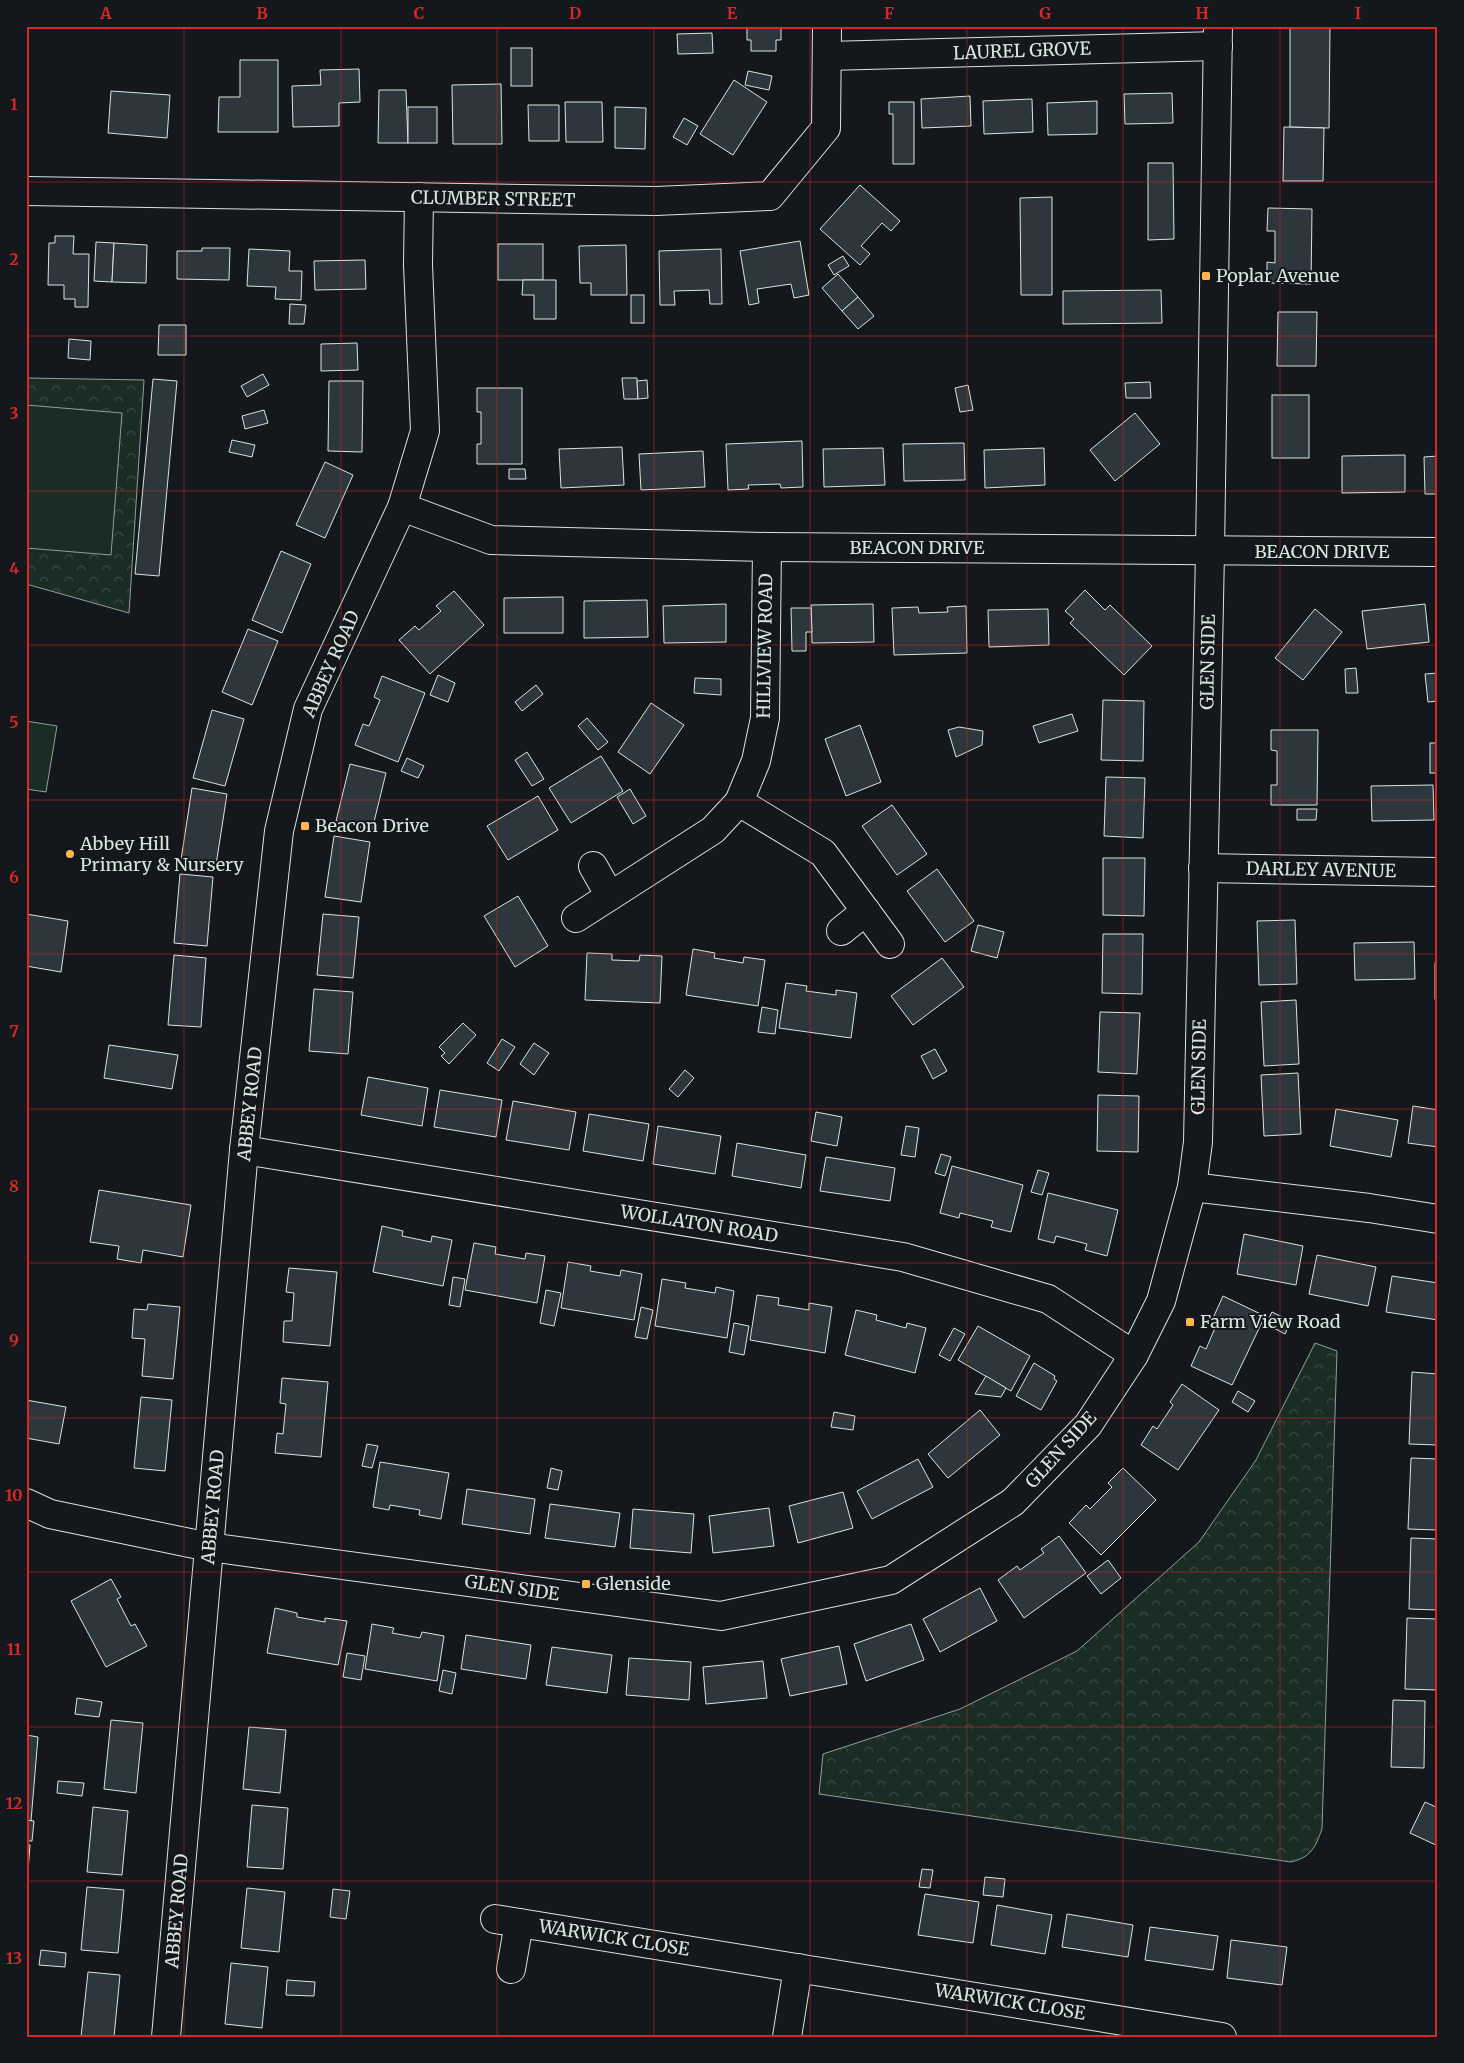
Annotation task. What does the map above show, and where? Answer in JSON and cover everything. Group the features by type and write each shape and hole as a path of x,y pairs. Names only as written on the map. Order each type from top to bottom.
{"street":[{"name":"CLUMBER STREET","path":"26,191 656,201 770,196 826,128 827,26"},
{"name":"LAUREL GROVE","path":"827,56 1218,36"},
{"path":"1210,552 1218,36"},
{"name":"ABBEY ROAD","path":"166,2037 244,1150 278,831 308,709 402,508 425,430 418,265 419,197"},
{"name":"BEACON DRIVE","path":"402,508 491,540 767,547 1210,552 1438,552"},
{"name":"HILLVIEW ROAD","path":"576,918 713,830 739,802 756,761 765,718 767,547"},
{"name":"GLEN SIDE","path":"26,1503 50,1514 209,1547 721,1616 891,1580 1013,1502 1088,1425 1134,1354 1161,1301 1192,1187 1198,1142 1210,552"},
{"path":"739,802 823,852 890,944"},
{"path":"593,866 610,896"},
{"name":"DARLEY AVENUE","path":"1203,868 1438,872"},
{"path":"841,931 866,911"},
{"name":"WOLLATON ROAD","path":"244,1150 903,1257 1048,1299 1134,1354"},
{"path":"1192,1187 1369,1208 1438,1219"},
{"name":"WARWICK CLOSE","path":"511,1969 507,1921 1222,2037"},
{"path":"787,2037 798,1968"}],"green space":[{"path":"26,378 144,380 129,613 26,584"},
{"path":"26,405 122,413 111,555 26,548"},
{"path":"26,721 57,726 46,792 26,789"},
{"path":"1315,1343 1337,1351 1322,1829 1317,1841 1308,1854 1291,1862 819,1794 823,1754 960,1709 1077,1651 1199,1542 1256,1460"}],"building":[{"path":"747,26 781,26 781,40 776,40 776,51 751,51 751,40 747,40"},
{"path":"1290,26 1330,26 1329,128 1290,127"},
{"path":"712,33 713,53 678,54 677,34"},
{"path":"511,48 532,48 532,86 511,86"},
{"path":"240,60 278,60 278,132 218,132 219,97 240,97"},
{"path":"359,69 360,102 339,103 339,126 293,127 292,86 321,85 320,70"},
{"path":"748,71 772,76 769,90 745,85"},
{"path":"734,80 767,102 733,155 700,134"},
{"path":"501,84 502,144 453,144 452,85"},
{"path":"379,90 406,90 408,143 378,143"},
{"path":"111,91 170,95 167,138 108,133"},
{"path":"1172,93 1173,123 1125,124 1124,94"},
{"path":"970,96 971,126 922,128 921,99"},
{"path":"1032,99 1033,132 984,134 983,101"},
{"path":"1097,101 1097,134 1048,135 1047,103"},
{"path":"565,102 602,102 603,142 566,142"},
{"path":"889,102 914,102 914,164 893,164 893,114 889,114"},
{"path":"528,105 559,105 559,141 529,141"},
{"path":"408,107 437,107 437,143 408,143"},
{"path":"615,107 646,108 645,149 615,148"},
{"path":"684,118 698,126 687,145 673,137"},
{"path":"1284,127 1324,128 1323,181 1283,181"},
{"path":"1148,163 1173,163 1174,239 1148,240"},
{"path":"860,185 900,221 891,231 882,223 861,246 870,254 860,265 820,229"},
{"path":"1052,197 1052,295 1021,295 1020,198"},
{"path":"1268,208 1312,209 1311,284 1267,283 1267,262 1275,263 1275,231 1267,231"},
{"path":"55,236 74,236 73,254 89,254 88,307 75,307 75,299 64,299 64,285 48,285 49,243 55,243"},
{"path":"800,241 809,295 794,298 791,284 757,289 759,303 749,305 740,251"},
{"path":"96,242 114,243 112,282 94,281"},
{"path":"114,243 147,245 146,283 112,282"},
{"path":"498,244 543,244 543,280 498,280"},
{"path":"626,245 627,295 591,295 591,283 580,283 579,246"},
{"path":"202,248 230,248 229,280 177,279 177,251 202,251"},
{"path":"249,249 290,251 289,271 302,271 301,300 275,299 276,287 247,286"},
{"path":"721,249 722,304 710,304 709,290 674,291 675,305 660,305 659,251"},
{"path":"843,256 849,266 834,275 828,265"},
{"path":"365,260 366,289 315,290 314,261"},
{"path":"838,274 858,297 842,311 822,288"},
{"path":"523,280 556,280 556,319 534,319 534,295 522,295"},
{"path":"1161,290 1162,323 1063,324 1063,291"},
{"path":"631,295 644,295 644,323 631,323"},
{"path":"858,297 874,316 858,329 842,311"},
{"path":"290,304 306,305 304,324 289,324"},
{"path":"1278,312 1317,312 1316,366 1277,366"},
{"path":"159,325 186,325 186,355 158,355"},
{"path":"69,339 91,341 90,360 68,358"},
{"path":"357,343 358,370 321,371 321,344"},
{"path":"263,374 269,385 247,397 241,386"},
{"path":"622,378 637,378 638,399 624,399"},
{"path":"153,379 177,381 159,576 135,574"},
{"path":"647,380 648,398 638,399 637,381"},
{"path":"329,381 363,381 362,452 328,451"},
{"path":"1150,382 1151,398 1126,398 1125,383"},
{"path":"968,385 973,410 960,412 955,388"},
{"path":"477,388 522,388 522,464 477,464 477,444 481,444 481,412 477,412"},
{"path":"1272,395 1309,395 1309,458 1272,458"},
{"path":"264,410 268,423 245,429 242,416"},
{"path":"1135,413 1160,444 1115,481 1090,450"},
{"path":"232,440 255,445 252,457 229,452"},
{"path":"802,441 803,487 781,488 780,484 748,485 749,489 728,490 726,444"},
{"path":"964,443 965,480 904,481 903,444"},
{"path":"622,447 624,485 561,488 559,449"},
{"path":"883,448 885,485 824,487 823,449"},
{"path":"1044,448 1045,485 985,488 984,450"},
{"path":"703,451 705,487 641,490 639,454"},
{"path":"1405,455 1405,492 1342,493 1342,456"},
{"path":"1438,456 1438,494 1425,494 1424,457"},
{"path":"325,462 353,475 325,538 296,525"},
{"path":"509,469 525,469 526,479 509,479"},
{"path":"281,551 311,564 282,633 252,620"},
{"path":"1085,590 1105,610 1110,605 1152,646 1124,675 1070,623 1074,619 1065,611"},
{"path":"454,591 484,625 430,674 399,640 415,626 419,630 441,611 436,606"},
{"path":"563,597 563,633 504,633 504,598"},
{"path":"647,600 648,637 584,638 584,601"},
{"path":"726,604 726,642 664,643 663,606"},
{"path":"873,604 874,642 812,643 811,605"},
{"path":"1425,604 1429,642 1367,649 1362,611"},
{"path":"966,606 967,653 894,655 892,608 918,607 919,613 948,612 947,607"},
{"path":"791,608 811,608 812,632 806,632 806,651 792,651"},
{"path":"1048,609 1049,645 989,647 988,610"},
{"path":"1315,609 1342,632 1303,680 1275,658"},
{"path":"248,629 278,641 252,705 222,692"},
{"path":"1356,668 1358,693 1346,693 1345,669"},
{"path":"1438,673 1438,701 1428,702 1425,674"},
{"path":"438,675 455,683 448,702 430,695"},
{"path":"382,676 425,693 398,762 355,745 363,724 369,726 380,700 374,697"},
{"path":"695,678 721,679 721,695 694,693"},
{"path":"536,685 543,694 522,711 515,702"},
{"path":"1103,700 1144,701 1143,761 1101,760"},
{"path":"651,703 684,725 650,774 618,752"},
{"path":"212,710 244,719 225,786 193,778"},
{"path":"1072,714 1078,731 1039,743 1033,726"},
{"path":"587,718 608,742 598,750 578,726"},
{"path":"860,725 881,782 846,796 825,739"},
{"path":"959,727 983,731 982,745 956,757 948,730"},
{"path":"1271,730 1318,730 1317,805 1271,805 1271,785 1277,785 1277,751 1271,750"},
{"path":"1430,743 1438,743 1438,773 1430,773"},
{"path":"527,752 544,779 532,786 515,760"},
{"path":"601,756 623,791 571,823 549,788"},
{"path":"407,758 424,766 418,778 401,771"},
{"path":"350,764 386,773 372,830 336,821"},
{"path":"1106,777 1145,778 1143,838 1104,836"},
{"path":"1433,785 1434,820 1372,821 1371,786"},
{"path":"192,788 227,794 216,865 181,860"},
{"path":"630,789 646,816 633,824 617,797"},
{"path":"538,796 558,830 508,860 487,826"},
{"path":"892,805 927,854 897,875 862,826"},
{"path":"1297,809 1317,809 1316,820 1297,820"},
{"path":"334,836 370,842 361,902 325,897"},
{"path":"1103,858 1145,858 1144,916 1103,915"},
{"path":"937,869 974,921 945,942 907,891"},
{"path":"180,874 213,877 207,946 174,943"},
{"path":"518,896 548,946 515,967 484,916"},
{"path":"26,914 68,921 61,972 26,966"},
{"path":"323,914 359,917 353,978 317,975"},
{"path":"1295,920 1297,984 1259,985 1257,921"},
{"path":"978,925 1004,932 997,958 971,951"},
{"path":"1103,934 1143,934 1142,994 1102,993"},
{"path":"1414,942 1415,979 1355,980 1354,943"},
{"path":"693,949 715,953 714,958 743,963 744,957 765,960 758,1006 686,995"},
{"path":"587,953 612,954 612,960 639,961 640,955 662,956 660,1003 585,1000"},
{"path":"174,955 206,958 201,1027 168,1025"},
{"path":"942,958 964,987 913,1025 891,996"},
{"path":"1435,963 1438,963 1438,999 1435,999"},
{"path":"786,983 807,986 806,991 836,995 836,990 857,993 851,1038 779,1028"},
{"path":"314,989 353,992 348,1054 309,1051"},
{"path":"1296,1000 1299,1064 1264,1066 1261,1002"},
{"path":"762,1007 778,1010 775,1034 758,1032"},
{"path":"1100,1012 1140,1013 1137,1074 1098,1072"},
{"path":"463,1023 476,1035 449,1064 441,1056 445,1053 439,1047"},
{"path":"502,1039 515,1047 499,1071 487,1063"},
{"path":"534,1043 549,1053 534,1075 520,1064"},
{"path":"109,1045 178,1055 172,1089 104,1078"},
{"path":"935,1049 947,1071 933,1079 921,1056"},
{"path":"685,1070 694,1078 678,1097 669,1089"},
{"path":"1298,1073 1301,1134 1264,1136 1261,1075"},
{"path":"368,1077 428,1088 422,1126 361,1115"},
{"path":"440,1090 502,1100 496,1137 434,1127"},
{"path":"1098,1095 1139,1096 1138,1152 1097,1151"},
{"path":"513,1101 576,1112 569,1150 506,1140"},
{"path":"1413,1106 1438,1110 1438,1147 1408,1143"},
{"path":"1336,1109 1398,1120 1391,1157 1330,1146"},
{"path":"816,1112 842,1117 837,1146 811,1141"},
{"path":"589,1114 649,1124 643,1161 583,1151"},
{"path":"658,1126 721,1136 715,1174 653,1164"},
{"path":"906,1126 919,1128 915,1157 901,1155"},
{"path":"737,1143 806,1155 801,1188 732,1176"},
{"path":"941,1154 951,1157 945,1176 935,1173"},
{"path":"826,1157 895,1168 890,1201 820,1191"},
{"path":"952,1166 1023,1185 1011,1232 991,1227 993,1221 960,1213 959,1218 940,1213"},
{"path":"1038,1170 1049,1173 1042,1195 1031,1192"},
{"path":"99,1190 191,1205 183,1257 143,1250 141,1263 117,1259 119,1246 90,1242"},
{"path":"1048,1193 1118,1210 1107,1256 1085,1250 1087,1244 1056,1236 1054,1243 1038,1239"},
{"path":"382,1226 403,1231 402,1236 431,1242 432,1236 452,1240 443,1286 373,1272"},
{"path":"1244,1234 1303,1246 1296,1285 1237,1274"},
{"path":"474,1243 496,1247 495,1254 525,1259 526,1253 545,1256 537,1303 465,1290"},
{"path":"1317,1255 1376,1267 1368,1306 1309,1294"},
{"path":"568,1262 591,1266 590,1271 620,1276 621,1270 642,1274 634,1320 561,1308"},
{"path":"289,1268 337,1272 330,1346 283,1342 284,1321 292,1321 294,1293 286,1292"},
{"path":"1392,1276 1438,1283 1438,1320 1386,1312"},
{"path":"453,1277 465,1279 460,1307 449,1305"},
{"path":"662,1279 686,1283 685,1288 715,1293 716,1287 734,1291 727,1338 655,1326"},
{"path":"546,1290 561,1293 554,1326 540,1323"},
{"path":"757,1295 779,1298 778,1305 809,1310 809,1303 832,1307 825,1353 750,1340"},
{"path":"1223,1296 1265,1316 1232,1385 1191,1366 1200,1346 1206,1349 1218,1321 1213,1318"},
{"path":"148,1304 180,1307 173,1379 142,1376 145,1339 132,1338 134,1309 147,1310"},
{"path":"641,1307 653,1310 647,1339 635,1337"},
{"path":"856,1310 877,1315 876,1320 906,1328 907,1323 926,1328 915,1373 845,1355"},
{"path":"1272,1312 1291,1321 1285,1334 1266,1324"},
{"path":"734,1323 749,1326 744,1355 729,1352"},
{"path":"978,1326 1030,1356 1011,1391 958,1360"},
{"path":"954,1328 965,1334 950,1361 939,1355"},
{"path":"1034,1363 1055,1376 1054,1379 1057,1381 1041,1410 1016,1396"},
{"path":"1412,1372 1438,1374 1438,1445 1409,1444"},
{"path":"986,1376 1006,1388 1001,1397 975,1394"},
{"path":"282,1378 328,1382 321,1457 275,1453 277,1433 283,1434 286,1404 280,1403"},
{"path":"1182,1384 1219,1410 1178,1470 1141,1445 1153,1426 1157,1429 1173,1405 1170,1402"},
{"path":"1238,1391 1255,1401 1248,1412 1232,1402"},
{"path":"141,1397 172,1400 165,1471 134,1468"},
{"path":"26,1400 66,1407 59,1444 26,1438"},
{"path":"980,1410 1000,1435 948,1478 928,1454"},
{"path":"834,1412 855,1416 853,1430 831,1427"},
{"path":"367,1444 378,1446 372,1468 362,1466"},
{"path":"1411,1458 1438,1459 1438,1530 1408,1529"},
{"path":"918,1459 933,1487 872,1519 857,1491"},
{"path":"380,1462 449,1473 441,1519 419,1515 420,1510 390,1505 389,1510 373,1507"},
{"path":"551,1468 562,1471 558,1490 547,1488"},
{"path":"1123,1468 1156,1500 1101,1555 1069,1523 1086,1505 1090,1509 1112,1487 1108,1483"},
{"path":"467,1489 535,1499 530,1534 462,1524"},
{"path":"843,1492 853,1528 798,1543 789,1506"},
{"path":"550,1504 620,1513 615,1547 545,1538"},
{"path":"769,1508 774,1546 713,1553 709,1516"},
{"path":"633,1509 694,1514 691,1553 630,1548"},
{"path":"1059,1536 1086,1573 1024,1618 998,1580 1017,1566 1020,1570 1044,1553 1041,1549"},
{"path":"1411,1538 1438,1539 1438,1610 1409,1609"},
{"path":"1108,1560 1121,1578 1101,1594 1087,1576"},
{"path":"111,1579 121,1597 117,1599 131,1626 135,1624 147,1646 106,1667 71,1601"},
{"path":"980,1588 997,1621 940,1652 923,1619"},
{"path":"275,1608 297,1613 297,1617 325,1622 325,1618 347,1621 338,1665 267,1653"},
{"path":"1407,1618 1438,1619 1438,1690 1405,1689"},
{"path":"372,1624 394,1628 392,1633 420,1638 422,1632 444,1636 437,1681 365,1669"},
{"path":"911,1624 924,1660 866,1681 854,1644"},
{"path":"466,1635 531,1645 526,1679 461,1669"},
{"path":"839,1646 847,1684 790,1696 781,1659"},
{"path":"552,1647 612,1655 607,1693 546,1685"},
{"path":"347,1653 365,1656 361,1680 343,1677"},
{"path":"629,1658 691,1662 689,1700 626,1695"},
{"path":"763,1661 767,1698 706,1704 703,1667"},
{"path":"443,1670 456,1673 452,1694 439,1691"},
{"path":"77,1698 102,1702 99,1717 75,1714"},
{"path":"1393,1700 1425,1701 1424,1768 1391,1767"},
{"path":"111,1720 143,1723 136,1793 104,1789"},
{"path":"249,1727 286,1730 280,1793 243,1789"},
{"path":"26,1735 38,1737 31,1821 26,1820"},
{"path":"58,1781 84,1783 82,1796 57,1793"},
{"path":"1425,1802 1438,1808 1438,1846 1410,1833"},
{"path":"252,1805 288,1808 283,1869 247,1867"},
{"path":"93,1807 128,1811 122,1875 87,1872"},
{"path":"26,1820 34,1821 32,1841 26,1841"},
{"path":"26,1844 30,1845 28,1871 26,1871"},
{"path":"922,1869 933,1870 930,1888 919,1887"},
{"path":"985,1877 1005,1879 1003,1897 983,1895"},
{"path":"87,1887 124,1890 118,1953 81,1950"},
{"path":"247,1888 285,1892 279,1952 241,1948"},
{"path":"333,1889 350,1891 346,1919 330,1917"},
{"path":"925,1894 979,1902 973,1943 918,1935"},
{"path":"997,1905 1052,1915 1045,1954 991,1945"},
{"path":"1067,1914 1133,1925 1128,1957 1062,1947"},
{"path":"1150,1927 1218,1936 1213,1970 1145,1960"},
{"path":"1231,1940 1287,1947 1282,1985 1227,1978"},
{"path":"41,1950 66,1953 65,1967 39,1965"},
{"path":"231,1963 268,1967 262,2028 225,2024"},
{"path":"88,1972 120,1975 114,2037 81,2037"},
{"path":"287,1980 315,1982 314,1996 286,1995"}],"place":[{"name":"Poplar Avenue","path":"1206,276"},
{"name":"Beacon Drive","path":"305,826"},
{"name":"Abbey Hill Primary & Nursery","path":"70,854"},
{"name":"Farm View Road","path":"1190,1322"},
{"name":"Glenside","path":"586,1584"}]}
